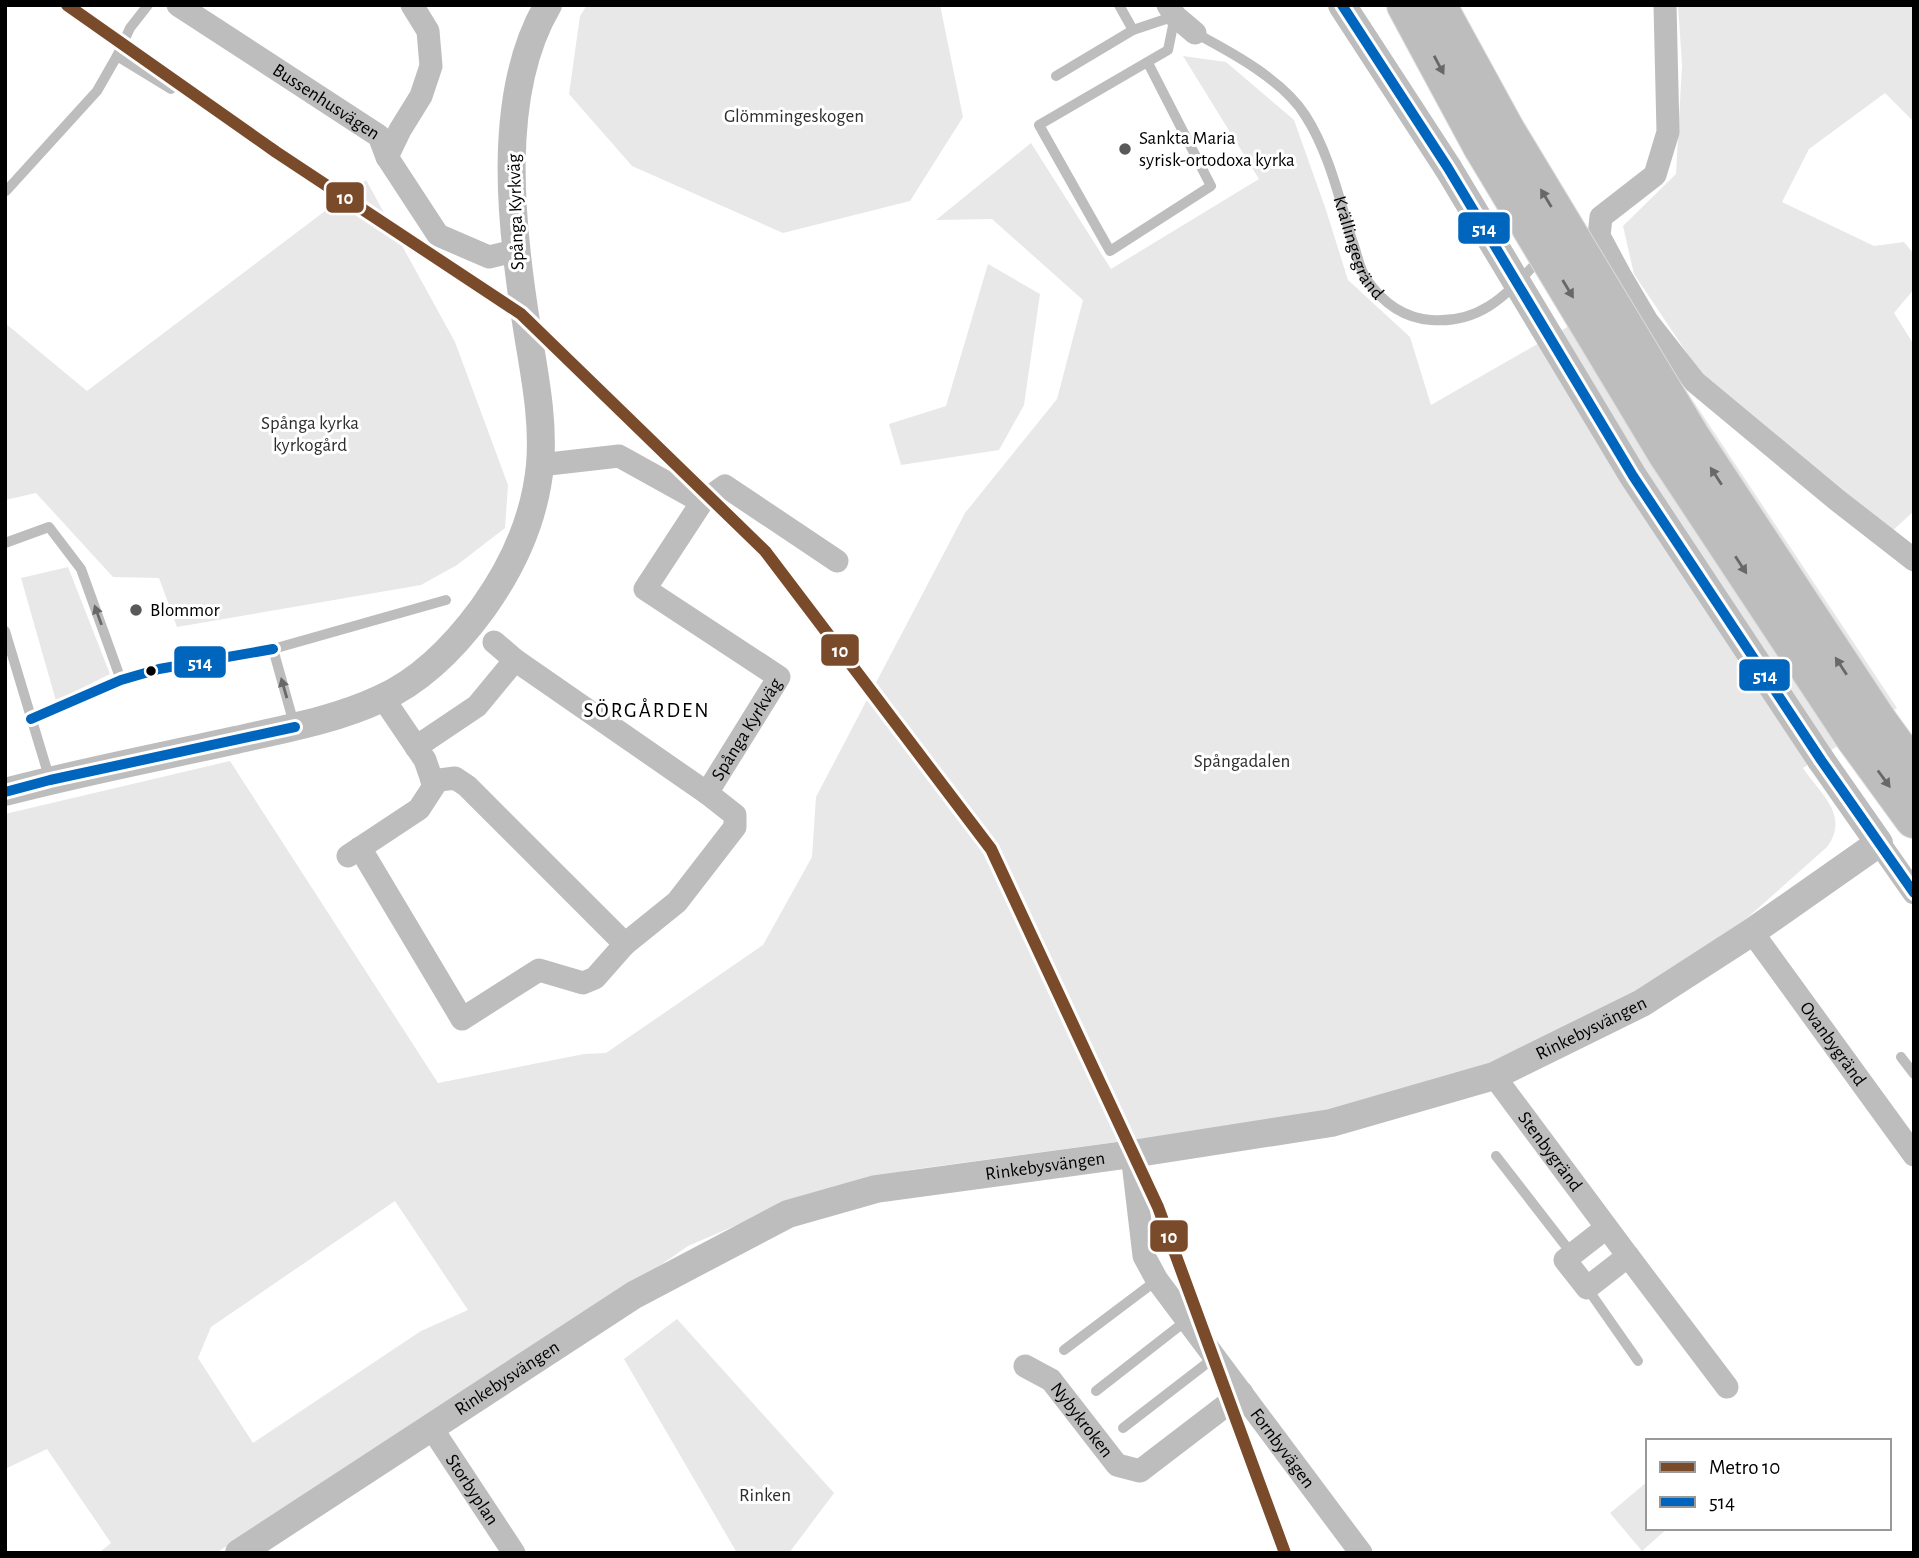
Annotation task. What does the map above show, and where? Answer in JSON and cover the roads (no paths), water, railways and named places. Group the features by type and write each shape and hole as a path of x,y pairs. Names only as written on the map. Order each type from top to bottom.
{"highway":[{"path":"1406,5 1494,139 1667,452 1867,731 1914,818"},
{"path":"1437,5 1494,139"},
{"path":"1867,731 1914,771"}],"street":[{"name":"Bussenhusvägen","path":"178,5 379,136 387,157 438,235 489,257 514,251"},
{"path":"387,157 421,96 431,66 428,31 412,5"},
{"name":"Spånga Kyrkväg","path":"5,792 295,727 352,711 383,698 428,669 463,636 489,600 516,555 532,507 540,465 540,408 514,251 511,183 515,115 521,74 539,21 548,5"},
{"path":"1342,5 1448,168 1633,476 1821,760 1914,892"},
{"path":"1360,5 1448,168"},
{"path":"1665,5 1668,132 1655,175 1592,223 1647,321 1695,382 1914,560"},
{"name":"Krällingegränd","path":"1172,11 1195,33"},
{"path":"540,465 619,456 702,502 725,486 836,561"},
{"name":"Spånga Kyrkväg","path":"702,502 645,590 779,677 707,793"},
{"name":"Spånga Kyrkväg","path":"432,781 434,786 419,809 354,852 462,1019 539,970 583,984 595,978 625,944 677,902 735,827 735,815 707,793 515,660 494,642"},
{"path":"416,747 477,706 515,660"},
{"path":"383,698 425,760 432,781 455,778 467,786 625,944"},
{"name":"Rinkebysvängen","path":"239,1553 634,1295 788,1214 876,1189 1132,1154 1331,1123 1494,1076 1642,1003 1752,932 1879,844"},
{"name":"Ovanbygränd","path":"1752,932 1914,1155"},
{"name":"Stenbygränd","path":"1494,1076 1727,1387"},
{"name":"Fornbyvägen","path":"1132,1154 1144,1256 1157,1280 1361,1553"},
{"path":"1606,1228 1565,1259 1587,1288 1628,1255"},
{"name":"Nybykroken","path":"1025,1366 1051,1380 1117,1465 1140,1471 1242,1393"},
{"name":"Storbyplan","path":"431,1427 514,1553"}],"lane":[{"path":"6,191 97,91 130,28 148,5"},
{"path":"1119,5 1133,30"},
{"path":"1056,76 1133,30 1172,11"},
{"path":"1148,63 1211,186 1110,251 1039,125 1168,50 1172,11"},
{"name":"Krällingegränd","path":"1195,33 1235,54 1275,83 1305,114 1328,163 1365,278 1386,302 1412,319 1440,321 1476,314 1501,300 1551,246"},
{"path":"117,56 171,89"},
{"path":"1559,238 1592,223"},
{"path":"5,543 49,527 81,569 121,680"},
{"path":"31,719 121,680 159,669 273,649 446,600"},
{"path":"5,631 50,780"},
{"path":"273,649 295,727"},
{"path":"1902,1058 1914,1074"},
{"path":"1496,1156 1572,1254"},
{"path":"1064,1350 1157,1280"},
{"path":"1587,1288 1639,1361"},
{"path":"1096,1391 1187,1320"},
{"path":"1123,1428 1215,1357"}],"metro line":[{"name":"10","path":"67,5 276,152 521,314 765,551 991,849 1158,1207 1285,1553"}],"place":[{"name":"Sankta Maria syrisk-ortodoxa kyrka","path":"1125,149"},
{"name":"Blommor","path":"136,610"}],"district":[{"name":"SÖRGÅRDEN","path":"647,710"}],"park label":[{"name":"Glömmingeskogen","path":"794,116"},
{"name":"Spånga kyrka kyrkogård","path":"310,434"},
{"name":"Spångadalen","path":"1242,761"},
{"name":"Rinken","path":"765,1495"}]}
